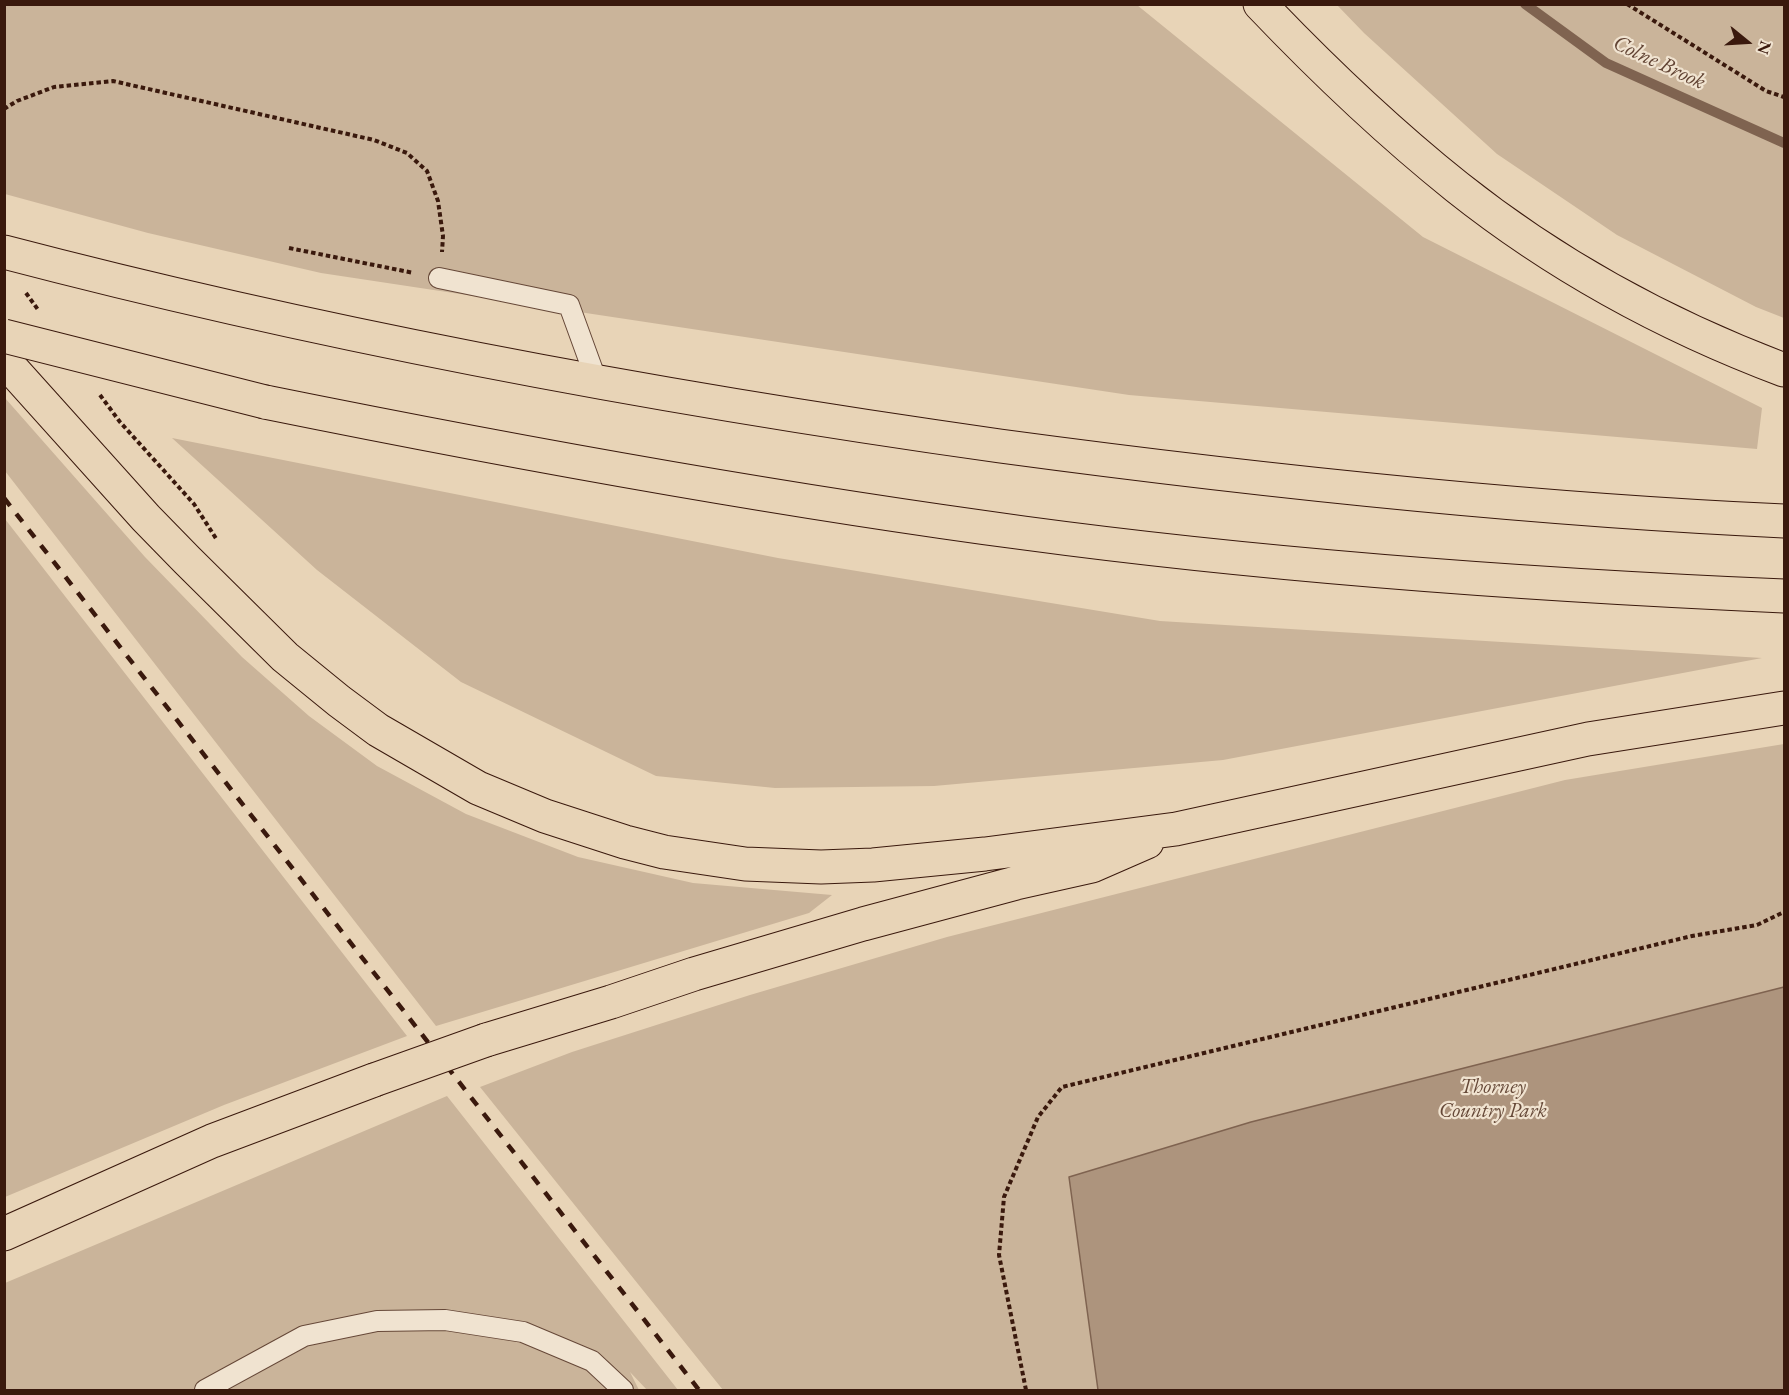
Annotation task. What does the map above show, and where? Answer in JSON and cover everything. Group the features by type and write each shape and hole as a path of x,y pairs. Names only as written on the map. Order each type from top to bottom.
{"highway":[{"path":"1260,4 1304,50 1386,126 1457,187 1517,231 1566,263 1667,319 1785,370"},
{"path":"4,252 178,294 437,351 597,382 916,434 1090,458 1456,498 1785,521"},
{"path":"4,336 265,402 564,460 696,483 1028,534 1443,577 1634,590 1785,596"},
{"path":"4,360 146,518 231,605 285,657 339,700 378,729 452,774 515,804 614,839 664,852 736,863 785,867 873,865 985,854 1176,829 1277,805 1588,739 1785,708"},
{"path":"4,1234 212,1141 486,1040 694,974 863,924 1016,883 1092,866 1176,829"}],"lane":[{"path":"439,278 569,305 597,382"},
{"path":"205,1390 304,1336 377,1321 445,1320 523,1332 592,1361 623,1390"}],"path":[{"path":"1627,4 1766,91 1785,97"},
{"path":"4,109 17,101 54,87 113,81 375,140 407,153 427,171 438,201 443,236 439,278 289,248"},
{"path":"25,291 45,319"},
{"path":"99,394 120,422 194,504 223,549"},
{"path":"1026,1390 999,1255 1004,1197 1038,1117 1062,1087 1692,936 1757,925 1785,912"}],"green space":[{"path":"4,5 1137,5 1423,237 1762,408 1757,449 1129,395 321,273 148,233 5,194"},
{"path":"1337,5 1784,5 1784,318 1756,307 1617,235 1497,154 1364,33"},
{"path":"5,398 145,557 242,657 309,716 377,766 466,814 578,857 693,883 832,895 809,913 436,1026 5,471"},
{"path":"172,438 778,558 1160,621 1762,658 1223,760 934,786 775,788 656,776 461,682 317,570"},
{"path":"5,519 407,1036 224,1105 5,1197"},
{"name":"Thorney Country Park","path":"1784,744 1784,1390 723,1390 480,1087 572,1052 750,995 947,937 1565,780"},
{"path":"447,1096 678,1390 647,1390 630,1372 639,1390 5,1390 5,1283"}],"shaded area":[{"path":"1784,987 1784,1390 1098,1390 1069,1177 1251,1122"}],"waterway":[{"name":"Colne Brook","path":"1525,4 1606,63 1784,143"}],"railway":[{"path":"4,498 699,1390"}]}
